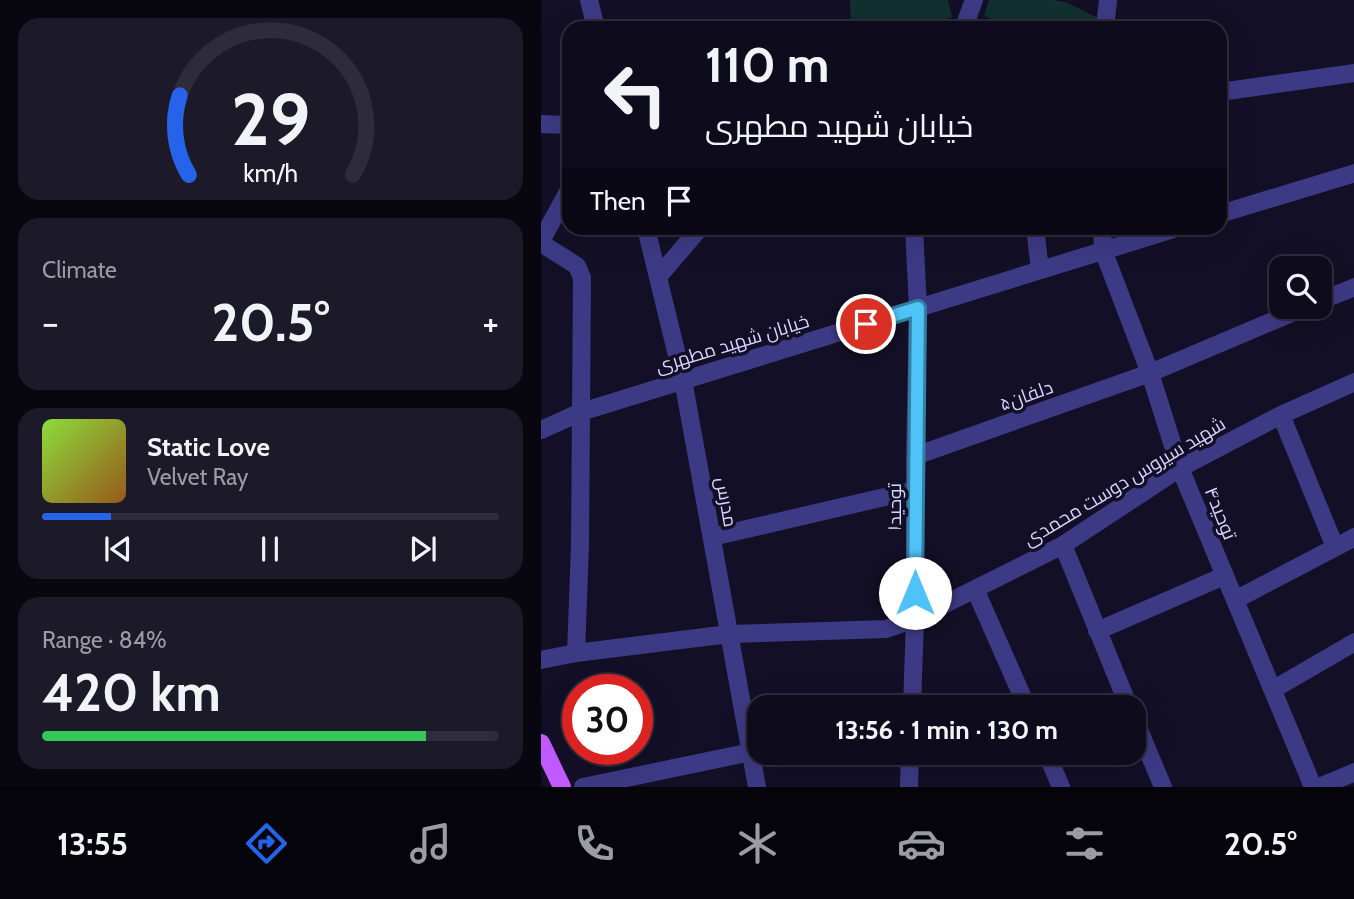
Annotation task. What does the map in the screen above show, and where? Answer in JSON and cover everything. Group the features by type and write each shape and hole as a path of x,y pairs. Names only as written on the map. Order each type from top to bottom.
{"main road":[{"path":"541,743 562,787"}],"street":[{"path":"589,0 594,21"},
{"path":"972,21 974,0"},
{"path":"1106,21 1108,0"},
{"path":"1227,91 1354,73"},
{"path":"541,124 562,125"},
{"path":"1227,212 1354,173"},
{"path":"562,203 541,242 577,266 582,278 580,545 576,653"},
{"name":"مدرس","path":"647,235 683,380 747,731"},
{"path":"658,277 694,235"},
{"name":"توحید۱","path":"912,695 918,308 914,235"},
{"path":"1036,235 1040,270"},
{"name":"توحید۴","path":"1102,235 1103,250 1151,373 1180,468 1313,787"},
{"name":"خیابان شهید مطهری","path":"541,429 581,412 1153,235"},
{"path":"1332,296 1354,286"},
{"name":"دلفان۵","path":"915,456 1151,373 1278,319"},
{"name":"شهید سیروس دوست محمدی","path":"541,660 576,653 729,634 886,629 915,619 1063,545 1180,468 1281,415 1354,383"},
{"path":"1281,415 1334,547"},
{"path":"712,537 915,490"},
{"path":"1235,600 1354,537"},
{"path":"1063,545 1124,695"},
{"path":"1097,631 1225,576"},
{"path":"975,589 1021,695"},
{"path":"1274,689 1354,642"},
{"path":"1146,747 1163,787"},
{"path":"583,787 747,753"},
{"name":"مدرس","path":"753,765 757,787"},
{"path":"909,787 910,765"},
{"path":"1052,765 1061,787"},
{"path":"1319,787 1354,772"}],"green space":[{"path":"850,0 948,0 952,17 944,20 851,21"},
{"path":"989,0 1053,0 1068,3 1098,18 1098,21 996,21 984,16"}],"route":[{"path":"866,324 918,308 915,593"}]}
